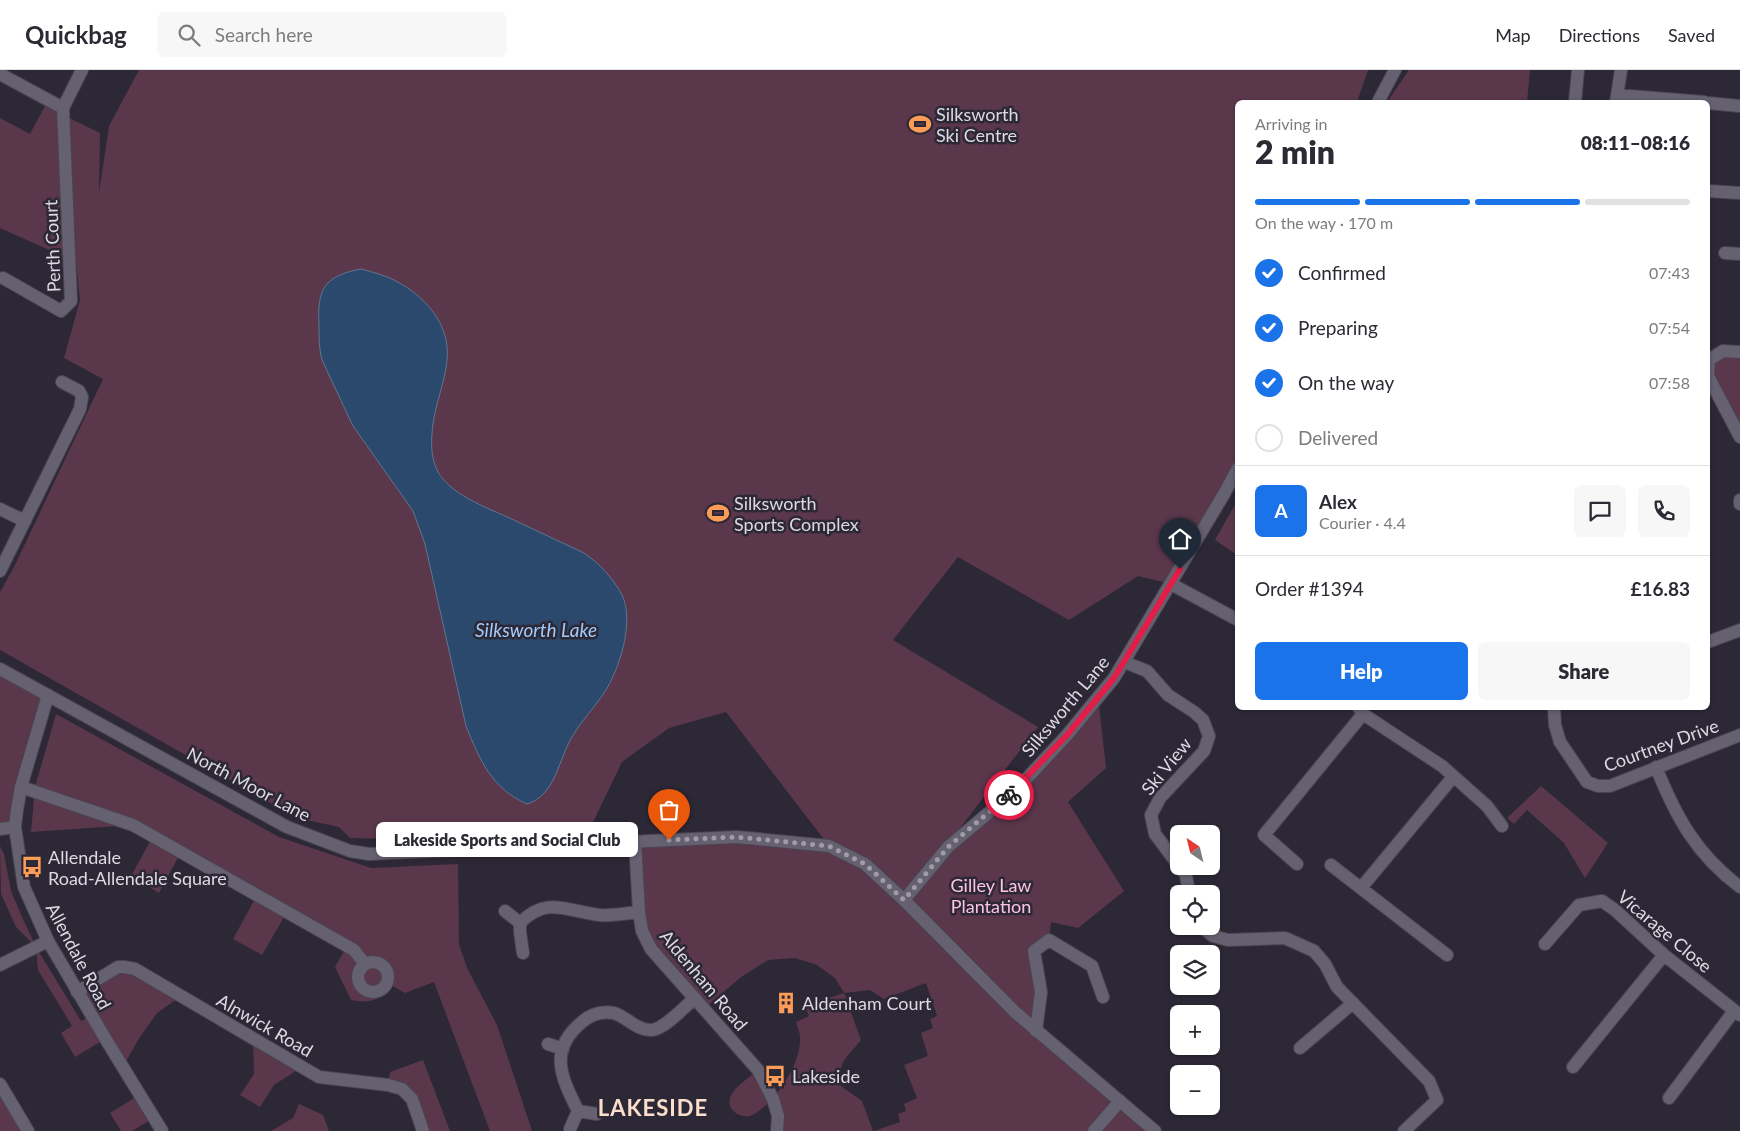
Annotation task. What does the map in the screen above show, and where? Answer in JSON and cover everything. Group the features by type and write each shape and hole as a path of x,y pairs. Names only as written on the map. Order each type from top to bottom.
{"street":[{"path":"0,74 63,108 82,70"},
{"path":"1379,100 1396,70"},
{"path":"1575,100 1578,70"},
{"path":"1620,70 1617,99 1639,100"},
{"path":"1710,103 1740,106"},
{"name":"Perth Court","path":"3,278 61,311 72,301 63,108"},
{"path":"1710,191 1740,193"},
{"path":"1725,253 1740,254"},
{"path":"1710,359 1723,351 1740,352"},
{"path":"1710,380 1740,437"},
{"path":"0,571 80,409 82,397 80,391 62,382"},
{"name":"Silksworth Lane","path":"904,900 948,847 1018,788 1067,735 1114,678 1235,474"},
{"path":"0,509 25,522"},
{"path":"1171,584 1235,618"},
{"path":"1710,641 1740,630"},
{"name":"Ski View","path":"1124,662 1147,671 1168,695 1203,720 1209,736 1204,751 1160,798 1151,815 1156,834 1170,853"},
{"name":"North Moor Lane","path":"0,669 287,827 350,851 369,854 737,837 829,846 865,864 904,900"},
{"name":"Allendale Road","path":"48,695 21,788 15,827 24,887 48,941 162,1131"},
{"name":"Courtney Drive","path":"1554,710 1555,725 1560,742 1587,782 1598,786 1610,786 1740,735"},
{"path":"1297,864 1264,835 1361,711 1442,766 1452,777 1488,806 1502,826"},
{"path":"1656,767 1666,794 1682,825 1702,852 1740,887"},
{"path":"1361,888 1452,777"},
{"path":"21,788 133,825 354,950 365,964"},
{"path":"0,829 15,827"},
{"name":"Aldenham Road","path":"635,841 639,912 642,931 652,949 758,1070 773,1099 778,1116 777,1131"},
{"path":"1331,865 1447,955"},
{"path":"904,900 1015,1012 1155,1131"},
{"name":"Vicarage Close","path":"1545,944 1579,905 1602,901 1616,910 1664,955 1737,1013"},
{"path":"523,953 520,923 529,914 540,909 560,907 602,915 639,912"},
{"path":"505,911 520,923"},
{"path":"1212,935 1228,940 1285,938 1314,951 1325,964 1337,986 1352,1003 1429,1080 1437,1100 1404,1131"},
{"path":"1036,1031 1041,992 1034,951 1049,940 1092,966 1103,997"},
{"path":"0,965 48,941"},
{"path":"1573,1068 1664,955"},
{"name":"Alnwick Road","path":"77,992 118,967 124,966 135,969 319,1077 388,1085 402,1089 412,1099 423,1131"},
{"path":"570,1129 578,1111 562,1076 560,1056 570,1034 578,1025 596,1013 614,1014 640,1028 654,1030 663,1026 695,998"},
{"path":"1300,1048 1352,1003"},
{"path":"1669,1098 1737,1013"},
{"path":"548,1044 563,1049"},
{"path":"0,1084 28,1131"},
{"path":"1094,1131 1120,1101"},
{"path":"578,1111 597,1114"}],"green space":[{"name":"Silksworth Sports Complex","path":"139,70 1368,70 1358,100 1235,100 1235,472 1171,584 1138,576 1069,620 958,557 893,640 1038,727 919,881 1018,788 1098,697 1106,768 1068,802 1124,891 1078,928 1051,922 1049,940 1034,951 1036,1031 1155,1131 874,1131 900,1122 898,1114 906,1111 904,1104 917,1098 904,1065 928,1056 921,1033 933,1028 930,1019 937,1016 926,983 884,999 870,990 844,993 835,978 817,965 795,958 768,960 741,977 705,1008 642,931 635,841 737,837 829,846 726,712 669,728 622,762 583,843 350,838 339,827 297,818 0,650 0,592 15,565 103,379 64,358 80,300 76,262 0,228 0,118 30,134 45,106 100,133 99,193 109,126"},
{"path":"1409,70 1530,70 1527,100 1388,100"},
{"path":"1740,356 1740,428 1713,373 1715,362 1721,358"},
{"path":"1235,505 1235,554 1215,540"},
{"path":"0,669 48,695 15,827 0,829"},
{"path":"56,714 279,837 371,868 458,864 459,944 467,968 497,1025 532,1131 490,1131 434,982 405,993 391,985 387,991 374,1000 351,1000 335,967 347,946 287,912 262,955 233,939 257,895 181,852 159,893 131,876 153,836 133,825 31,832 35,787"},
{"path":"1541,786 1608,843 1585,878 1564,843 1527,810 1514,824 1507,818"},
{"path":"0,846 4,854 11,891 36,947 16,927 1,894"},
{"path":"36,947 81,1021 91,1016 77,992 118,967 181,996 157,1013 138,1040 123,1067 105,1039 75,1057 61,1033 72,1026 38,970"},
{"path":"844,993 861,1040 844,1060 840,1071 841,1086 862,1101 873,1131 777,1131 773,1099 753,1115 742,1116 735,1112 730,1106 732,1094 738,1086 758,1070 773,1098 783,1085 792,1070 800,1045 796,1022 809,1016 805,1006"},
{"path":"253,1038 302,1067 274,1085 260,1107 240,1095 254,1074"},
{"path":"423,1060 450,1131 423,1131 412,1099 388,1085 390,1072"},
{"path":"0,1084 28,1131 0,1131"},
{"path":"139,1095 154,1118 132,1131 121,1131 110,1113"},
{"path":"299,1104 323,1115 329,1131 271,1131 293,1118"}],"water":[{"name":"Silksworth Lake","path":"361,269 390,278 416,294 433,312 445,334 447,360 432,430 432,454 435,466 444,481 474,502 584,553 595,561 610,577 622,595 626,606 627,618 624,646 610,684 579,725 567,746 550,785 537,799 527,804 504,790 488,772 476,750 466,726 425,544 413,511 353,426 322,360 319,342 319,313 325,286 339,276"}],"way so far":[{"path":"669,840 737,837 829,846 865,864 904,900 948,847 1009,795"}],"place":[{"name":"Silksworth Ski Centre","path":"920,124"},
{"name":"Silksworth Sports Complex","path":"718,513"},
{"name":"Lakeside Sports and Social Club","path":"669,840"},
{"name":"Allendale Road-Allendale Square","path":"32,867"},
{"name":"Aldenham Court","path":"786,1003"},
{"name":"Lakeside","path":"775,1076"}],"district":[{"name":"LAKESIDE","path":"653,1107"}],"route":[{"path":"1009,795 1018,788 1067,735 1114,678 1180,569"}],"park label":[{"name":"Gilley Law Plantation","path":"991,895"}]}
